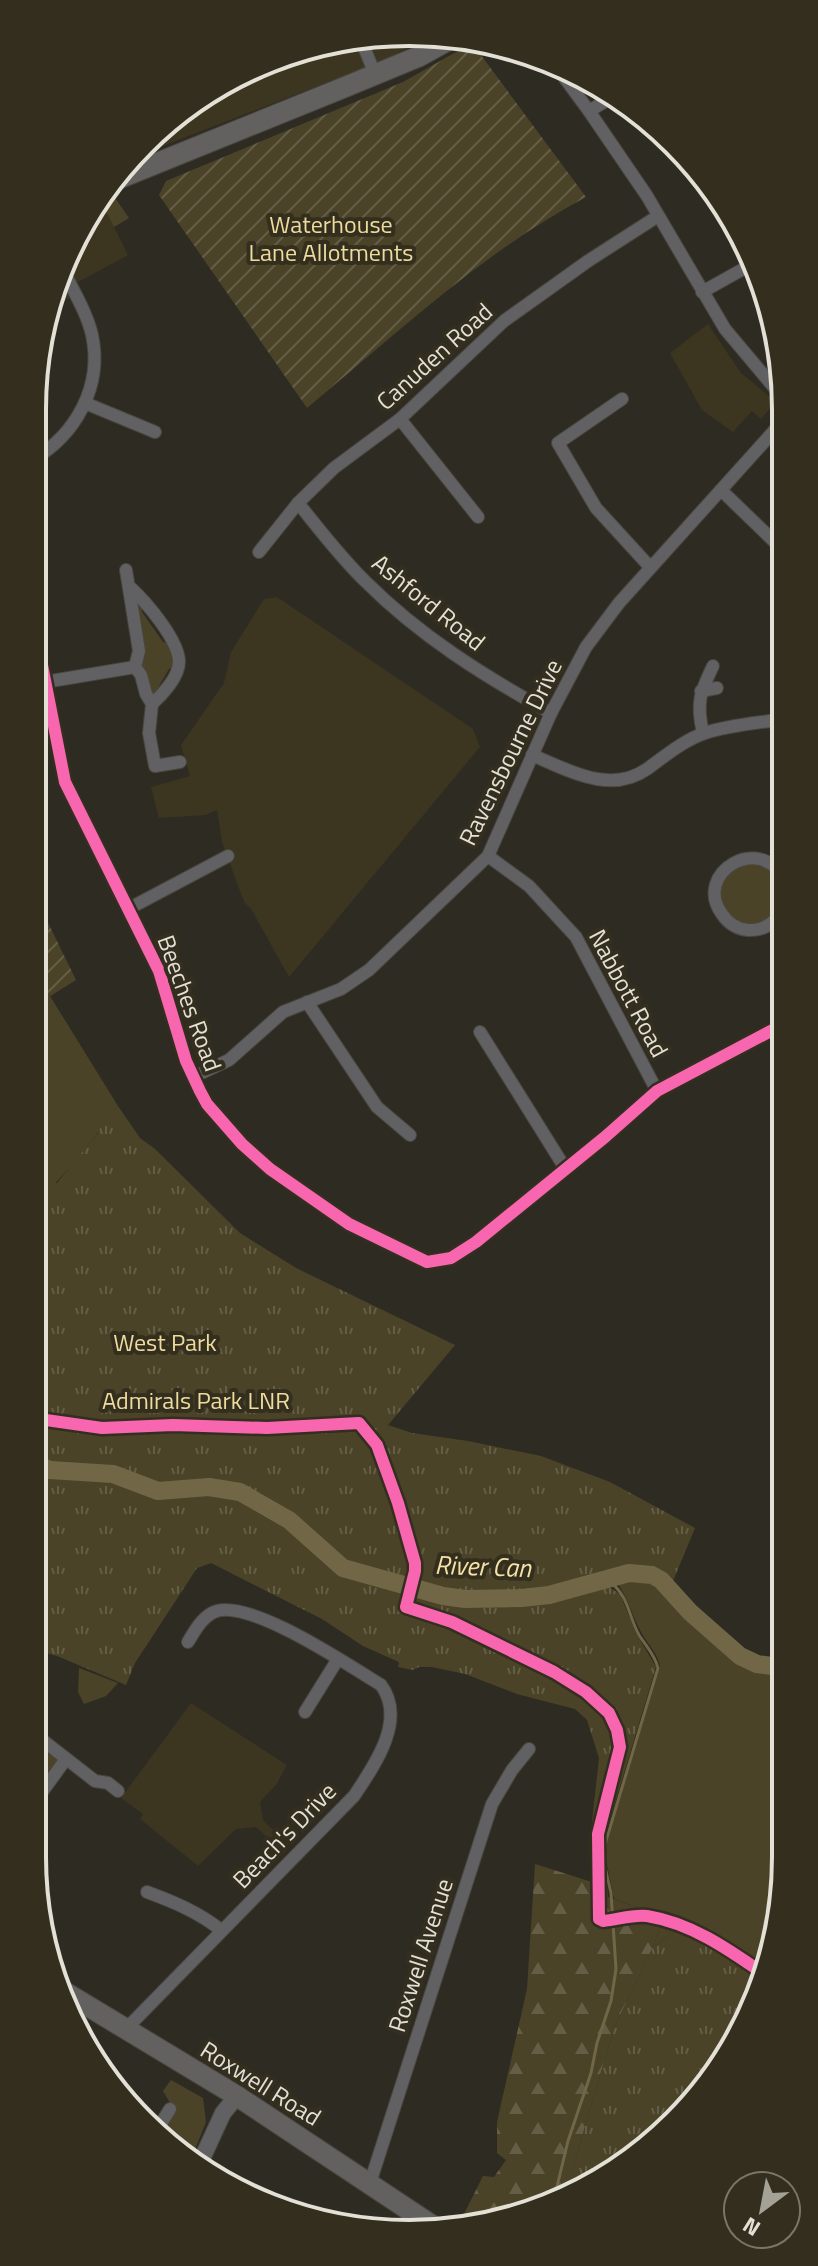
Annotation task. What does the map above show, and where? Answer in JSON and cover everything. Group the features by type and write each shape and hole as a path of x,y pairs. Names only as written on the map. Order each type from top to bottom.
{"main road":[{"path":"134,172 436,47"},
{"name":"Roxwell Road","path":"77,2004 237,2096 423,2219"}],"street":[{"path":"365,49 375,74"},
{"path":"568,82 658,216 737,345 771,384"},
{"path":"589,111 603,103"},
{"name":"Canuden Road","path":"259,552 298,503 334,468 400,419 504,321 658,216"},
{"path":"702,292 744,269"},
{"path":"46,452 68,431 85,403 94,371 93,340 85,314 69,282"},
{"path":"558,443 622,399"},
{"path":"85,403 155,432"},
{"path":"400,419 478,517"},
{"path":"549,430 596,508 650,567"},
{"name":"Ravensbourne Drive","path":"193,1077 229,1060 283,1012 341,989 369,970 488,856 551,713 601,625 772,433"},
{"path":"721,490 772,539"},
{"name":"Ashford Road","path":"298,503 351,567 403,616 473,667 551,713"},
{"path":"126,570 139,651 135,667"},
{"path":"131,588 145,601 179,662 176,673 152,704"},
{"path":"703,733 698,712 701,691 713,666"},
{"path":"46,682 135,667"},
{"path":"135,667 152,704 149,733 155,766 180,762"},
{"name":"Beeches Road","path":"46,687 65,782 162,979 193,1077 207,1104 242,1144 270,1169 349,1224 427,1262 451,1258 476,1242 657,1091 772,1030"},
{"path":"701,691 717,688"},
{"path":"532,755 590,779 619,780 637,775 703,733 772,721"},
{"path":"128,909 228,856"},
{"name":"Nabbott Road","path":"488,856 529,886 576,937 657,1091"},
{"path":"772,864 751,858 740,860 721,873 715,896 718,908 734,926 746,930 758,929 772,922"},
{"path":"307,1002 377,1107 410,1135"},
{"path":"480,1032 565,1168"},
{"name":"Beach's Drive","path":"125,2030 354,1796 370,1772 390,1728 387,1694 381,1685 298,1635 230,1608 212,1612 188,1642"},
{"path":"305,1712 338,1659"},
{"path":"46,1744 95,1781 108,1783 118,1791"},
{"name":"Roxwell Avenue","path":"370,2183 492,1804 529,1749"},
{"path":"46,1786 66,1759"},
{"path":"147,1892 184,1906 221,1930"},
{"path":"203,2156 223,2113 237,2096"},
{"path":"162,2123 170,2109"}],"shaded area":[{"path":"411,46 385,60 156,149 207,107 248,83 292,65 362,49"},
{"path":"105,210 128,255 67,288 71,297 62,302 65,292 83,248"},
{"path":"708,324 741,373 772,398 772,407 761,419 752,411 733,432 702,410 670,353"},
{"path":"277,597 473,729 480,747 289,977 251,909 244,902 222,842 217,810 206,815 159,818 151,787 190,776 181,745 224,683 231,652 264,599"},
{"path":"191,1703 287,1765 276,1785 260,1802 263,1820 290,1847 284,1853 256,1827 236,1829 198,1866 140,1819 143,1814 121,1798"}],"green space":[{"name":"Waterhouse Lane Allotments","path":"460,50 479,53 586,197 476,268 307,408 159,195 166,181 403,82"},
{"path":"114,197 129,218 114,227 105,210"},
{"path":"143,604 142,612 163,642 168,643 174,667 169,669 159,686 160,690 155,694 149,691 141,669 136,605"},
{"path":"751,863 772,871 772,917 751,925 739,922 729,916 723,906 720,894 723,882 729,872 739,866"},
{"path":"46,919 76,980 49,997 46,992"},
{"path":"46,990 118,1106 74,1163 46,1192"},
{"name":"Admirals Park LNR","path":"118,1106 140,1138 240,1233 296,1268 455,1345 388,1425 412,1433 541,1456 610,1482 695,1528 673,1581 657,1570 641,1567 623,1569 606,1576 609,1587 620,1594 636,1633 656,1667 600,1853 607,1884 595,1879 591,1831 599,1758 587,1720 575,1709 517,1694 465,1674 432,1667 413,1670 398,1667 399,1662 363,1646 322,1619 211,1563 197,1568 135,1663 126,1685 46,1653 46,1181 57,1183 98,1133 104,1118"},
{"path":"631,1578 651,1581 663,1591 673,1581 721,1634 750,1652 772,1659 771,1881 765,1928 754,1972 720,1950 670,1935 653,1947 664,1917 614,1899 604,1850 660,1666 618,1584"},
{"path":"79,1668 118,1683 106,1696 84,1704 78,1692"},
{"path":"46,1750 59,1760 46,1779"},
{"path":"535,1864 595,1883 595,1879 607,1884 608,1897 664,1917 614,2028 568,2184 526,2201 463,2216 483,2176 494,2177 506,2160 497,2153 497,2122 527,1989"},
{"path":"687,1934 720,1950 753,1974 735,2018 711,2059 682,2096 630,2145 568,2184 614,2028 653,1947 670,1935"},
{"path":"171,2080 203,2098 206,2122 195,2150 163,2124 173,2108 163,2091"}],"waterway":[{"name":"River Can","path":"46,1468 113,1474 158,1491 209,1487 240,1492 289,1520 343,1568 443,1596 465,1599 522,1598 549,1595 629,1573 652,1575 661,1580 690,1612 740,1656 757,1664 772,1666"},
{"path":"557,2189 611,2001 616,1969 611,1893 602,1854 658,1668 639,1635 624,1599 608,1580"}],"cycle path":[{"path":"46,685 65,782 159,971 186,1061 207,1104 242,1144 270,1169 349,1224 427,1262 451,1258 476,1242 657,1091 772,1030"},
{"path":"46,1420 102,1428 173,1425 267,1428 359,1423 377,1445 415,1563 406,1607 452,1622 554,1672 586,1692 609,1713 620,1747 598,1834 599,1919 642,1916 679,1924 755,1968"}],"park label":[{"name":"West Park","path":"165,1342"}]}
